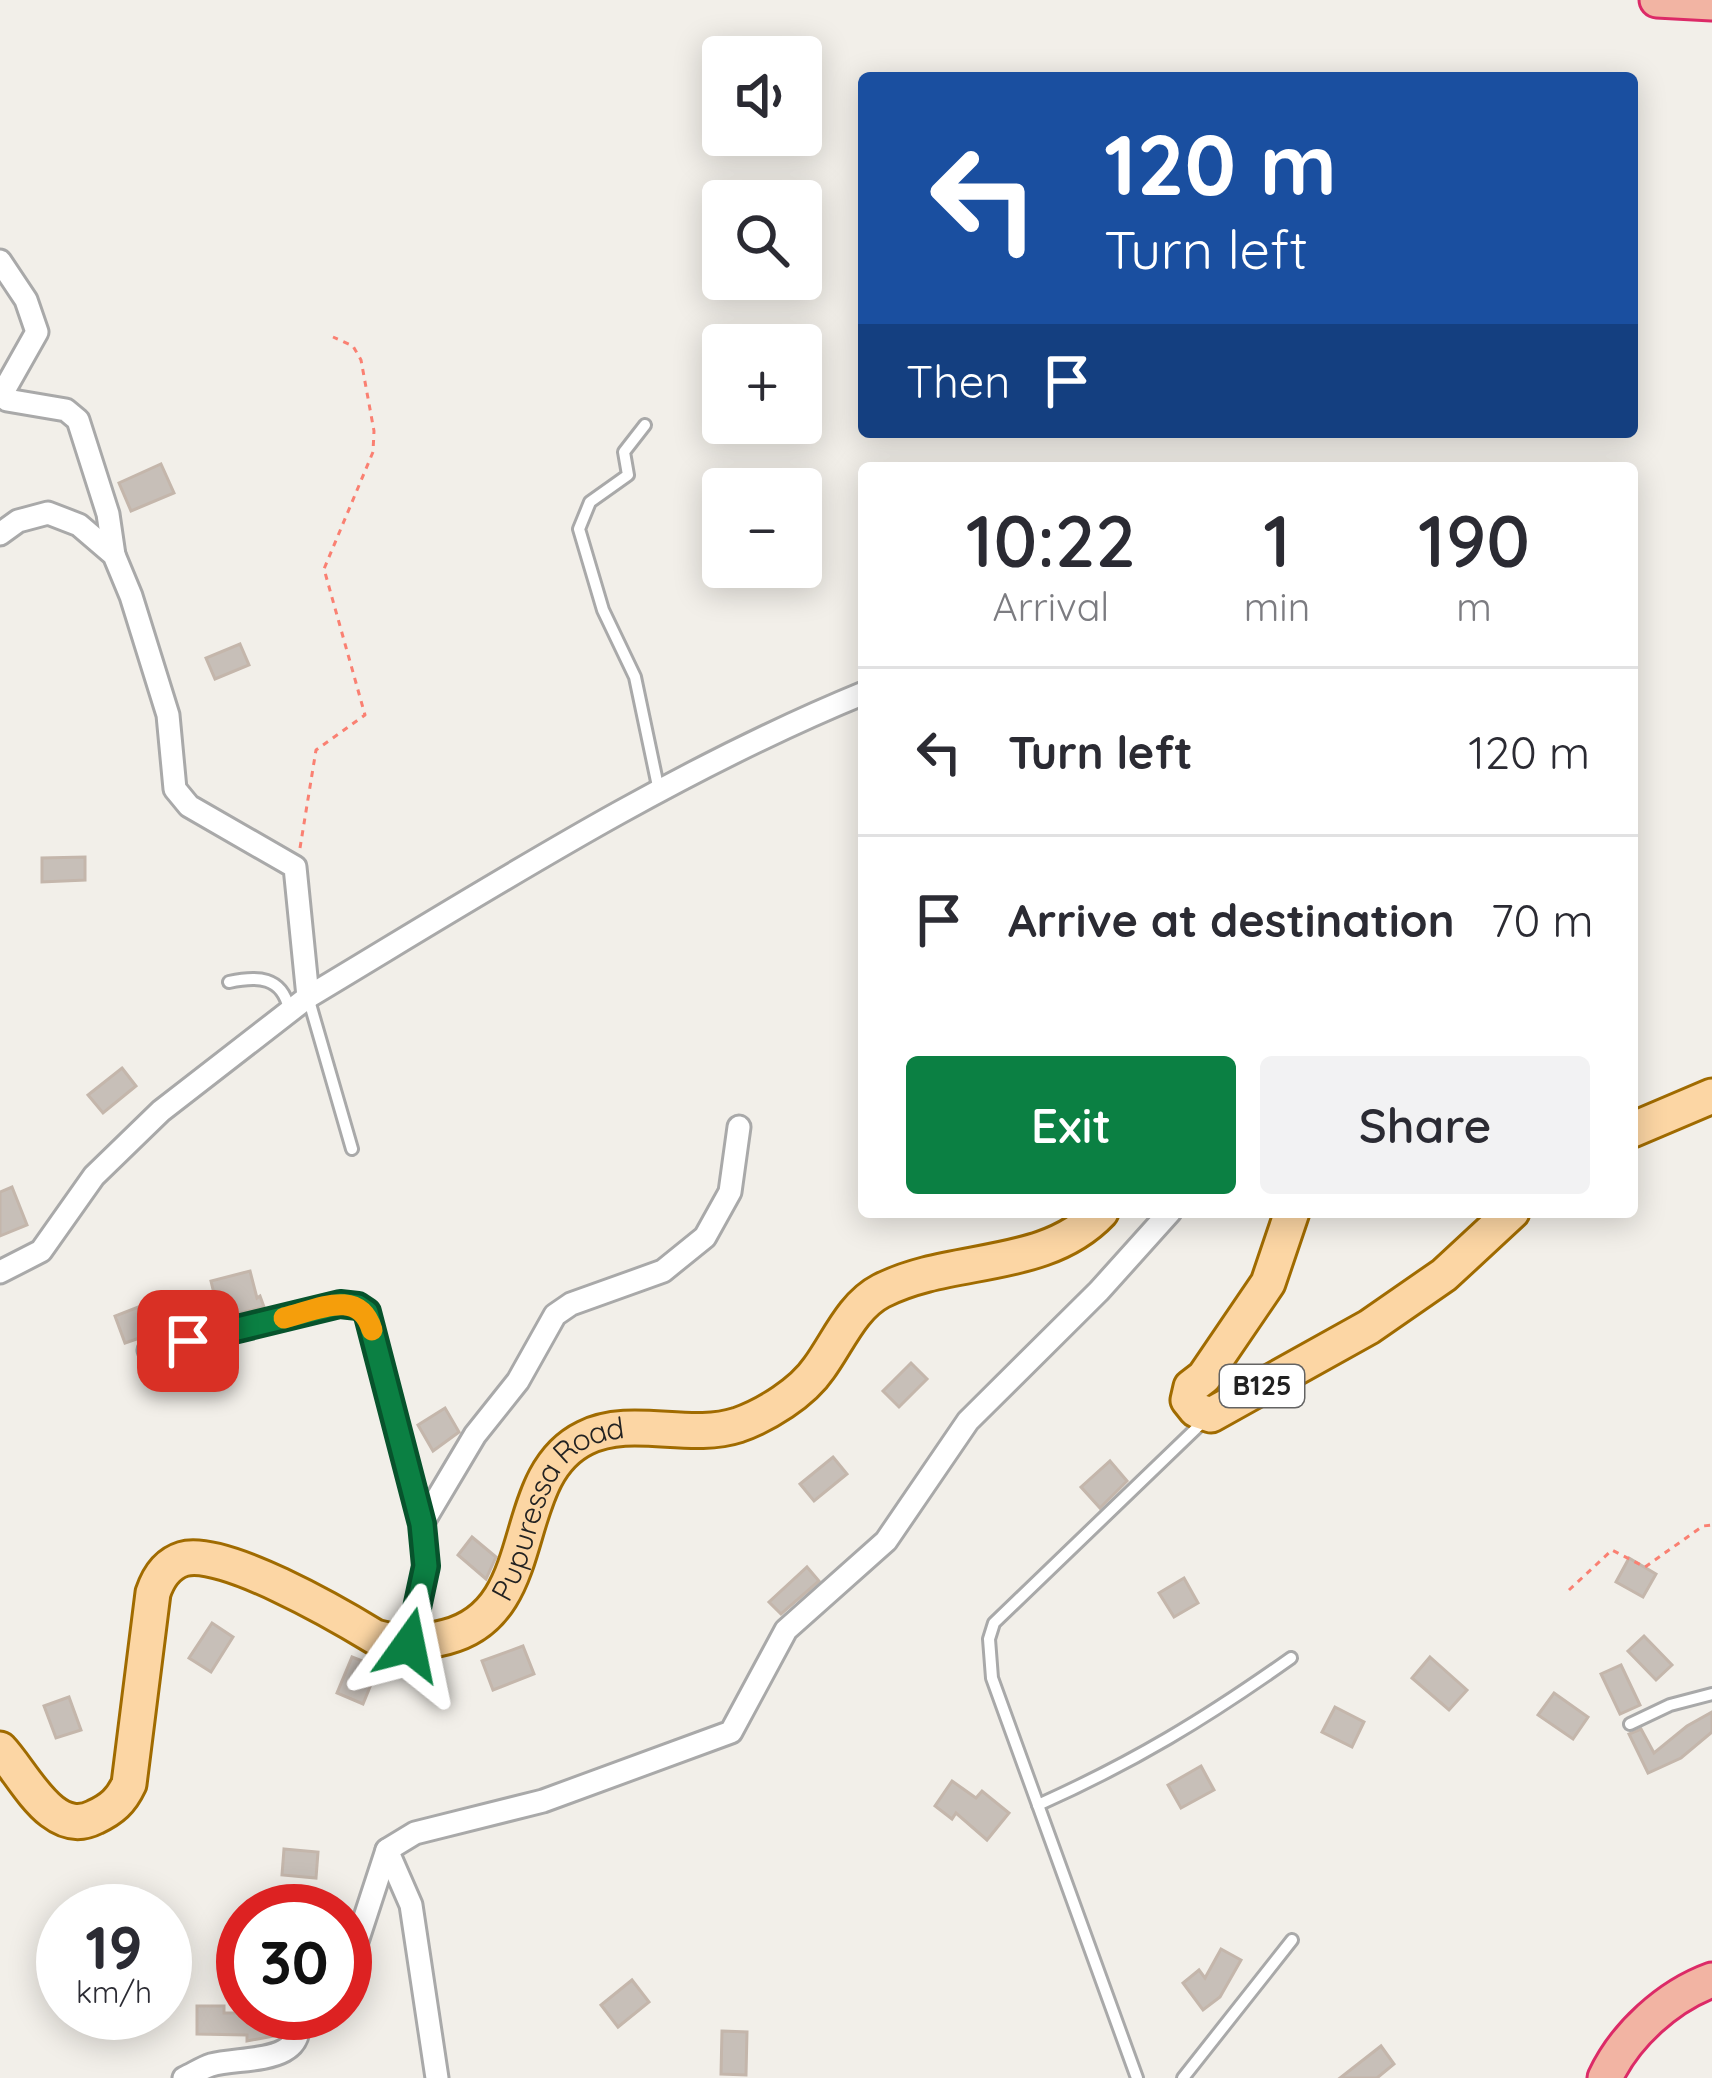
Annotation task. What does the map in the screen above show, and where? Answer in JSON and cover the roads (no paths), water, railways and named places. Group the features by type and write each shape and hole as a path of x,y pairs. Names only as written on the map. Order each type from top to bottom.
{"highway":[{"path":"1657,0 1712,3"},
{"path":"1605,2078 1639,2030 1667,2005 1712,1980"}],"main road":[{"path":"1638,1127 1712,1096"},
{"name":"Pupuressa Road","path":"409,1645 456,1634 501,1598 519,1563 545,1480 566,1448 591,1434 626,1429 713,1432 741,1424 774,1407 815,1374 860,1307 877,1293 904,1281 1059,1243 1095,1218"},
{"name":"B125","path":"1290,1218 1268,1282 1204,1377 1191,1387 1188,1400 1196,1410 1211,1415 1369,1327 1444,1274 1505,1218"},
{"path":"0,1749 57,1816 86,1822 114,1808 129,1784 153,1593 158,1578 186,1558 273,1580 375,1636 409,1645"}],"street":[{"path":"0,261 26,300 38,332 2,394 7,400 66,410 78,420 108,514 114,555 168,715 175,789 189,806 295,867 298,1003"},
{"path":"0,534 19,521 47,513 79,525 114,555"},
{"path":"0,1272 41,1251 94,1176 161,1111 298,1003 659,791 769,732 858,695"},
{"path":"422,1524 475,1436 518,1381 555,1315 571,1304 663,1271 705,1237 730,1192 740,1126"},
{"path":"372,1896 387,1850 415,1832 543,1802 731,1732 786,1630 886,1541 968,1421 1099,1292 1165,1218"},
{"path":"149,1351 340,1304 367,1312 422,1524 426,1566 409,1645"},
{"path":"387,1850 411,1905 437,2078"},
{"path":"184,2078 209,2065 280,2055 295,2040"}],"lane":[{"path":"645,425 625,452 628,475 590,502 579,529 603,610 635,677 659,791"},
{"path":"229,982 258,977 271,980 298,1003 352,1149"},
{"path":"1137,2078 992,1678 989,1639 994,1623 1211,1415"},
{"path":"1038,1805 1115,1771 1199,1723 1291,1658"},
{"path":"1630,1724 1670,1705 1712,1694"},
{"path":"1183,2078 1292,1940"}]}
